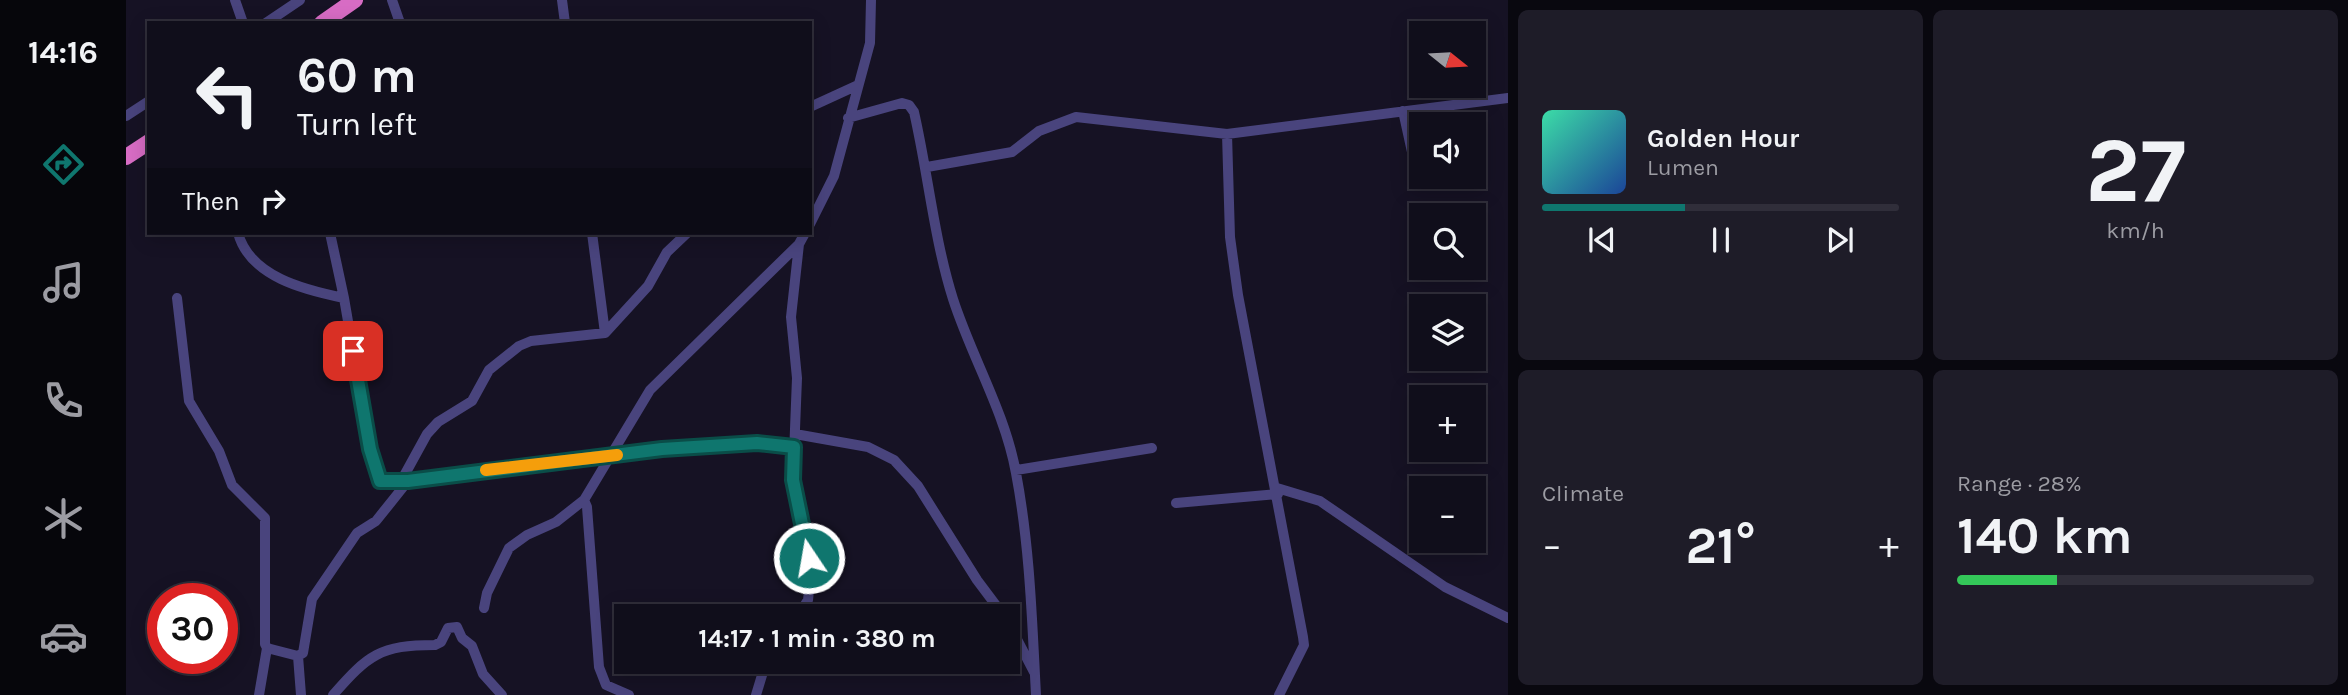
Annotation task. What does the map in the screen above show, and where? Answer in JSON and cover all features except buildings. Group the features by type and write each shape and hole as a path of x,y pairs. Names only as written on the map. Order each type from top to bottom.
{"highway":[{"path":"325,21 355,0"},
{"path":"126,157 147,143"}],"street":[{"path":"234,0 242,21"},
{"path":"269,21 300,0"},
{"path":"392,0 399,21"},
{"path":"562,0 565,21"},
{"path":"812,220 834,176 872,33 871,0"},
{"path":"812,106 858,85"},
{"path":"927,167 1012,152 1039,131 1076,117 1227,134 1508,98"},
{"path":"126,116 147,102"},
{"path":"848,118 909,104 914,112 953,296 970,346 993,396 1016,470 1032,583 1036,695"},
{"path":"1403,111 1409,138"},
{"path":"1227,134 1233,260 1244,331 1278,491 1287,563 1304,645 1279,695"},
{"path":"239,235 246,253 264,269 316,293 344,298"},
{"path":"330,235 375,470 380,481 408,481 730,444 794,447"},
{"path":"592,235 605,333"},
{"path":"408,481 405,474 427,434 438,422 472,401 489,370 519,346 531,341 605,333 652,281 667,252 685,235"},
{"path":"484,608 487,593 509,548 527,535 556,522 584,500 650,390 799,244 804,235"},
{"path":"799,244 792,317 797,378 793,480 811,572 806,604"},
{"path":"177,298 189,401 219,451 232,485 265,518 264,635 267,648 259,695"},
{"path":"795,434 868,447 894,460 918,486 995,604"},
{"path":"1016,470 1152,448"},
{"path":"267,648 298,656 303,653 312,600 357,533 376,521 408,481"},
{"path":"1175,503 1278,491 1320,501 1445,587 1508,618"},
{"path":"584,500 587,506 599,667 606,685 629,695"},
{"path":"333,695 362,663 381,651 435,645 442,642 448,628 457,627 462,638 472,646 483,674 502,695"},
{"path":"1020,645 1035,673"},
{"path":"298,656 301,695"},
{"path":"755,695 762,674"}],"slow traffic":[{"path":"486,470 617,455"}],"route":[{"path":"353,351 370,449 380,481 408,481 662,449 757,443 794,447 793,480 809,558"}]}
